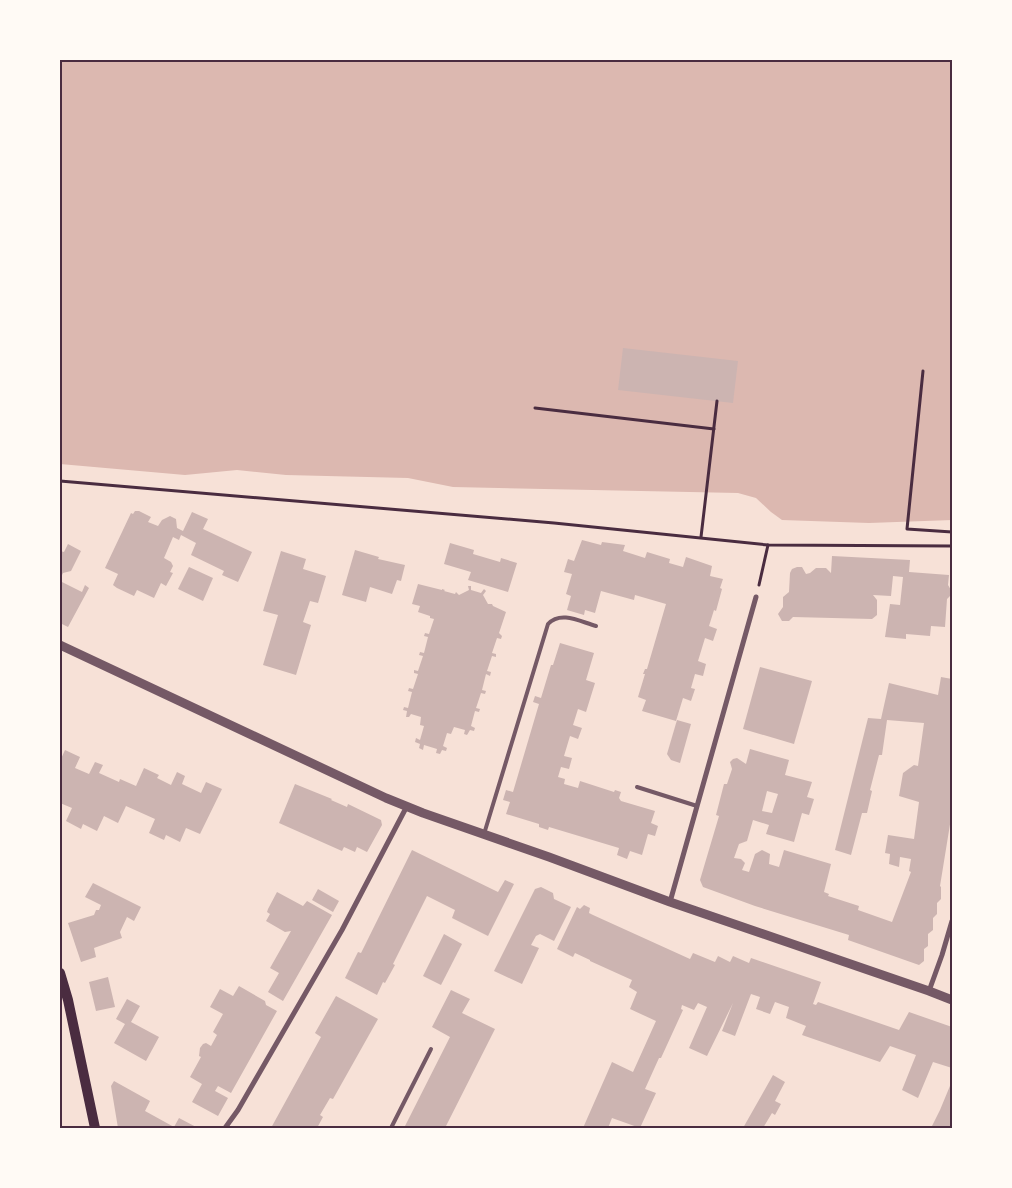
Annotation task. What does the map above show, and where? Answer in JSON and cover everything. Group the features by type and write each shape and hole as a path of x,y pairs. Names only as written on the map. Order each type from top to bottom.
{"main road":[{"path":"60,973 68,1000 95,1128"}],"street":[{"path":"670,902 756,597"},
{"path":"60,645 407,806 670,902 952,1000"},
{"path":"225,1128 342,930 407,806"},
{"path":"929,991 952,921"}],"lane":[{"path":"484,834 548,624 550,621 562,616 596,626"},
{"path":"637,787 697,806"},
{"path":"391,1128 431,1049"}],"path":[{"path":"923,370 907,529 952,532"},
{"path":"701,537 717,401"},
{"path":"535,408 714,428"},
{"path":"60,481 768,544 952,546"},
{"path":"756,597 768,544"}],"shaded area":[{"path":"60,60 952,60 952,520 869,523 782,520 756,498 738,493 453,487 408,478 286,475 237,470 185,475 60,464"}],"building":[{"path":"623,348 738,361 733,403 618,390"},
{"path":"135,511 151,517 148,522 158,526 162,520 170,516 176,519 177,528 183,531 192,512 208,519 203,529 252,552 238,582 222,575 224,571 191,555 196,543 181,535 179,540 173,537 164,558 171,562 173,566 170,572 173,573 166,586 161,583 154,598 137,590 134,596 117,588 113,585 118,574 105,568 131,513 133,514"},
{"path":"582,540 601,545 602,542 625,545 623,551 645,558 647,552 670,559 669,563 683,567 686,557 712,566 710,576 723,579 716,611 714,610 709,626 717,629 713,641 705,638 698,661 706,664 703,676 695,674 691,688 695,689 691,701 683,698 676,721 642,711 646,700 638,697 645,674 643,674 645,669 647,669 666,604 635,595 634,600 601,591 595,613 585,610 584,615 567,610 571,596 566,594 572,574 564,572 568,559 574,561"},
{"path":"450,543 474,550 473,554 500,562 501,558 517,563 508,592 468,580 471,572 444,564"},
{"path":"68,544 81,551 71,571 63,573 60,579 60,551 64,552"},
{"path":"355,550 379,557 378,559 405,565 401,581 397,580 392,594 370,587 366,602 342,595"},
{"path":"281,551 306,559 303,569 326,576 318,603 310,601 303,622 311,625 296,675 263,665 278,615 263,611"},
{"path":"832,556 910,560 909,572 949,575 948,585 951,590 950,596 947,599 945,627 931,626 930,636 906,634 906,639 885,637 890,604 900,605 903,577 893,576 891,596 873,595 877,600 877,615 872,619 793,617 789,621 782,621 778,614 783,607 783,597 789,592 792,569 802,567 806,574 816,568 826,568 831,573"},
{"path":"189,567 213,578 203,601 178,589"},
{"path":"60,581 82,592 85,585 89,588 68,627 60,623"},
{"path":"418,584 455,594 456,592 459,595 469,590 468,586 471,586 471,590 481,593 484,589 486,591 483,595 488,604 492,604 506,612 499,633 502,636 501,639 497,638 492,653 496,654 496,657 492,656 487,671 491,672 490,676 486,674 482,690 486,691 485,694 481,693 476,708 480,709 479,712 475,711 471,726 475,728 474,731 470,730 467,735 464,734 465,730 454,727 451,734 447,733 443,746 447,748 446,751 442,750 440,754 436,753 437,749 424,745 423,750 419,748 420,744 415,742 416,738 420,740 424,726 420,725 421,717 411,714 409,717 406,717 407,711 403,710 404,707 408,708 412,692 408,691 409,688 413,689 418,674 414,673 414,670 418,671 423,656 419,655 420,652 424,653 428,637 424,636 425,633 429,634 434,619 418,612 420,606 412,604"},
{"path":"560,643 594,653 586,680 595,683 586,712 578,709 573,725 582,728 578,739 570,736 564,756 572,758 569,769 561,767 558,777 565,779 564,784 578,788 580,781 614,792 615,790 621,792 619,798 621,801 655,811 651,823 658,826 655,836 648,834 642,855 630,851 627,859 617,855 619,848 549,827 548,830 539,827 539,824 506,814 510,802 503,800 506,790 513,792 539,704 533,702 535,696 541,698"},
{"path":"760,667 812,681 794,744 743,729"},
{"path":"941,677 952,679 952,812 940,886 941,899 937,903 937,914 933,918 933,930 928,934 928,946 924,949 924,961 919,965 848,940 849,935 755,906 703,887 700,880 719,816 716,815 724,784 727,784 732,769 730,762 737,758 746,764 750,749 789,760 785,775 812,782 807,797 814,799 809,815 802,813 794,842 766,834 769,825 753,820 747,841 739,844 734,858 741,859 745,863 742,870 749,872 755,854 762,850 770,854 769,864 779,867 784,850 831,864 824,892 829,894 828,896 859,906 858,910 892,922 911,872 909,871 911,859 900,857 899,867 889,864 890,854 885,853 888,835 914,839 919,802 899,796 903,773 914,765 918,766 924,723 887,720 882,755 879,755 870,790 872,791 867,813 862,813 851,855 835,850 868,718 881,719 889,683 938,695","holes":["767,791 778,794 772,813 762,811"]},
{"path":"677,720 691,724 680,763 671,760 667,754"},
{"path":"65,750 80,757 75,768 89,774 95,762 103,765 99,773 119,782 120,779 136,786 144,768 159,775 157,778 171,785 177,772 185,776 182,784 201,793 206,782 222,789 200,834 186,828 180,842 166,835 164,840 149,833 155,819 126,806 118,823 104,816 97,831 83,824 81,829 66,821 72,808 60,803 60,761"},
{"path":"295,784 347,807 348,804 381,820 382,825 367,852 357,847 355,852 344,847 342,851 279,823"},
{"path":"412,850 498,892 505,880 514,884 488,936 452,918 455,910 427,896 393,964 395,965 385,983 383,982 377,995 345,978 358,952 361,953"},
{"path":"93,883 141,907 134,921 127,917 120,932 122,938 94,948 96,957 81,962 68,923 94,915 96,910 99,910 101,905 85,897"},
{"path":"541,887 553,893 554,899 571,907 554,941 540,934 536,936 531,945 539,948 522,984 494,971 535,889"},
{"path":"318,889 339,901 333,912 312,900"},
{"path":"277,892 303,906 307,901 332,915 283,1001 268,992 279,973 270,968 291,931 285,932 266,921 270,914 267,912 268,909"},
{"path":"584,905 590,908 589,913 690,959 693,953 715,962 718,956 730,962 733,956 749,963 751,958 821,982 813,1004 816,1005 818,1002 899,1030 909,1012 952,1027 952,1068 933,1062 918,1098 902,1090 916,1055 890,1046 880,1062 802,1035 806,1026 786,1018 789,1007 775,1002 770,1014 756,1009 760,997 751,994 735,1036 722,1031 733,1003 707,1056 689,1048 707,1007 698,1003 694,1010 682,1005 681,1009 683,1010 645,1089 656,1093 640,1128 612,1118 608,1128 583,1128 612,1062 633,1072 656,1021 630,1009 637,992 629,987 632,980 575,953 573,957 557,949 577,907 580,909"},
{"path":"444,934 462,944 441,985 423,976"},
{"path":"108,977 115,1007 96,1011 89,982"},
{"path":"239,986 265,1001 266,1005 277,1011 231,1093 218,1086 215,1091 228,1098 218,1116 192,1102 202,1084 190,1077 201,1057 199,1056 200,1048 206,1043 211,1046 217,1035 213,1032 223,1014 210,1007 220,989 233,996"},
{"path":"451,990 470,999 462,1013 495,1029 445,1128 404,1128 450,1037 432,1027"},
{"path":"336,996 378,1019 333,1099 330,1098 320,1115 323,1117 317,1128 271,1128 321,1037 315,1033"},
{"path":"127,999 140,1006 131,1022 159,1037 146,1061 114,1043 125,1024 116,1019"},
{"path":"773,1075 785,1082 775,1101 781,1104 775,1115 772,1113 763,1128 743,1128"},
{"path":"114,1081 150,1101 145,1111 174,1127 179,1118 198,1128 118,1128 111,1086"},
{"path":"952,1081 952,1128 931,1128 940,1110"}]}
